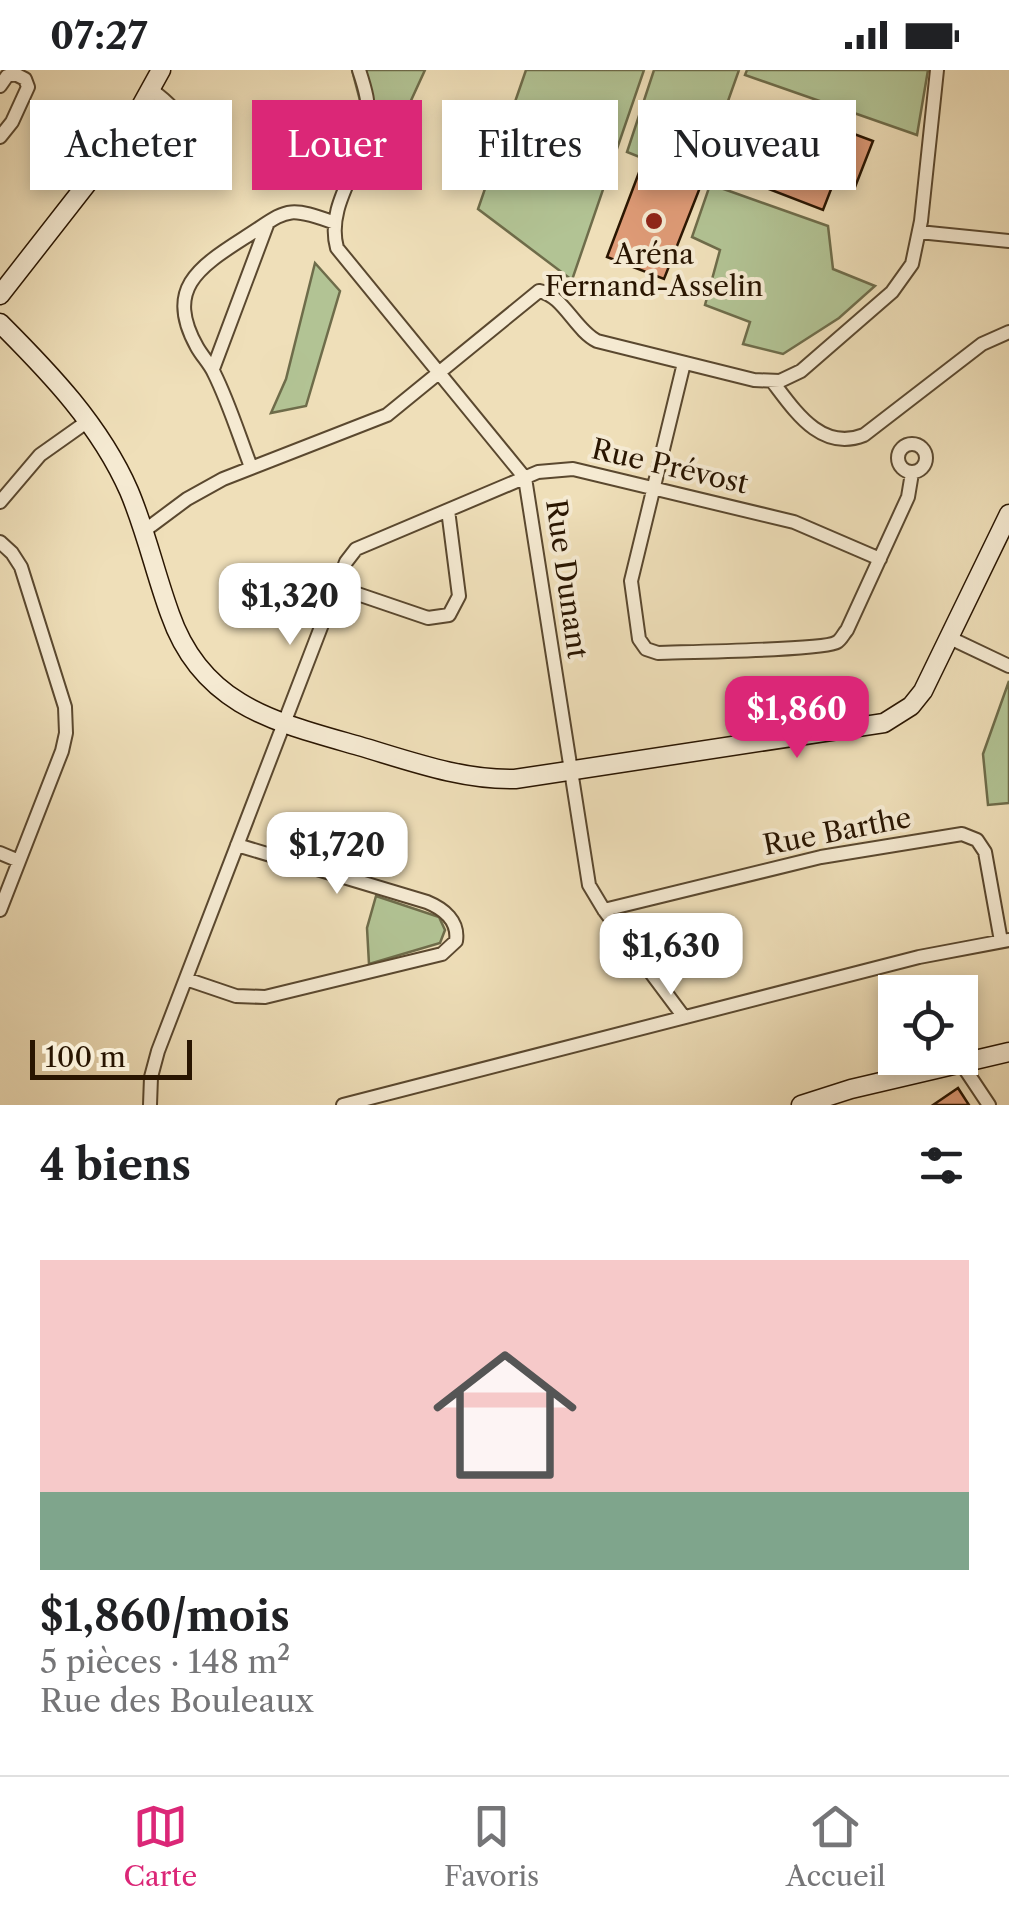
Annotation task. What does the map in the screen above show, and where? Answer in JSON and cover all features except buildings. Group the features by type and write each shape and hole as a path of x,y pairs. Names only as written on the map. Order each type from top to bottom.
{"street":[{"path":"146,100 161,70"},
{"path":"251,467 213,369 194,343 184,313 183,294 229,248 284,212 294,210 334,223 367,129 368,101 359,70"},
{"path":"144,531 198,492 251,467 382,417 532,294 543,291 590,338 746,378 772,381 801,371 892,292 912,264 937,70"},
{"path":"0,86 15,74 24,78 28,87 0,137"},
{"path":"152,90 163,100"},
{"path":"0,295 82,190"},
{"path":"213,369 268,222"},
{"name":"Rue Dunant","path":"334,223 340,254 525,478 586,877 604,910 684,1016"},
{"path":"919,232 1009,241"},
{"path":"0,323 88,421 121,475 144,531 174,627 195,663 234,700 260,716 472,776 515,778 884,723 903,713 918,698 1009,514"},
{"path":"772,381 808,425 831,438 853,439 864,435 982,344 1009,332"},
{"path":"684,363 631,580 639,639 653,652 834,644 847,630 880,559 908,496 912,473"},
{"path":"0,502 40,456 88,421"},
{"name":"Rue Prévost","path":"150,1105 154,1065 348,558 356,548 545,470 584,470 803,524 880,559"},
{"path":"337,587 428,618 449,615 458,596 448,510"},
{"path":"0,542 12,552 21,568 66,716 62,751 0,910"},
{"path":"950,638 1009,666"},
{"name":"Rue Barthe","path":"604,910 820,857 962,834 977,840 986,852 1005,940"},
{"path":"186,979 236,996 265,997 442,954 456,941 454,924 437,906 237,845"},
{"path":"0,854 19,862"},
{"path":"343,1105 919,957 1005,940"},
{"path":"978,1059 1009,1052"},
{"path":"801,1105 842,1099 921,1075"},
{"path":"969,1075 989,1105"}],"green space":[{"path":"352,70 425,70 411,100 360,100"},
{"path":"526,70 644,70 618,146 618,100 516,100"},
{"path":"654,70 739,70 728,100 644,100"},
{"path":"747,70 928,70 917,135 856,114 856,100 817,100 745,75"},
{"path":"638,119 638,156 627,152"},
{"path":"485,190 603,190 572,280 478,209"},
{"path":"708,190 726,190 828,226 833,269 875,286 839,318 783,354 743,344 750,322 705,305 720,250 692,237"},
{"path":"315,263 340,291 306,406 271,413 286,379"},
{"path":"1009,681 1009,803 988,805 983,754"},
{"path":"376,896 439,917 445,930 440,943 369,964 367,928"}],"place":[{"name":"Aréna Fernand-Asselin","path":"654,221"}]}
